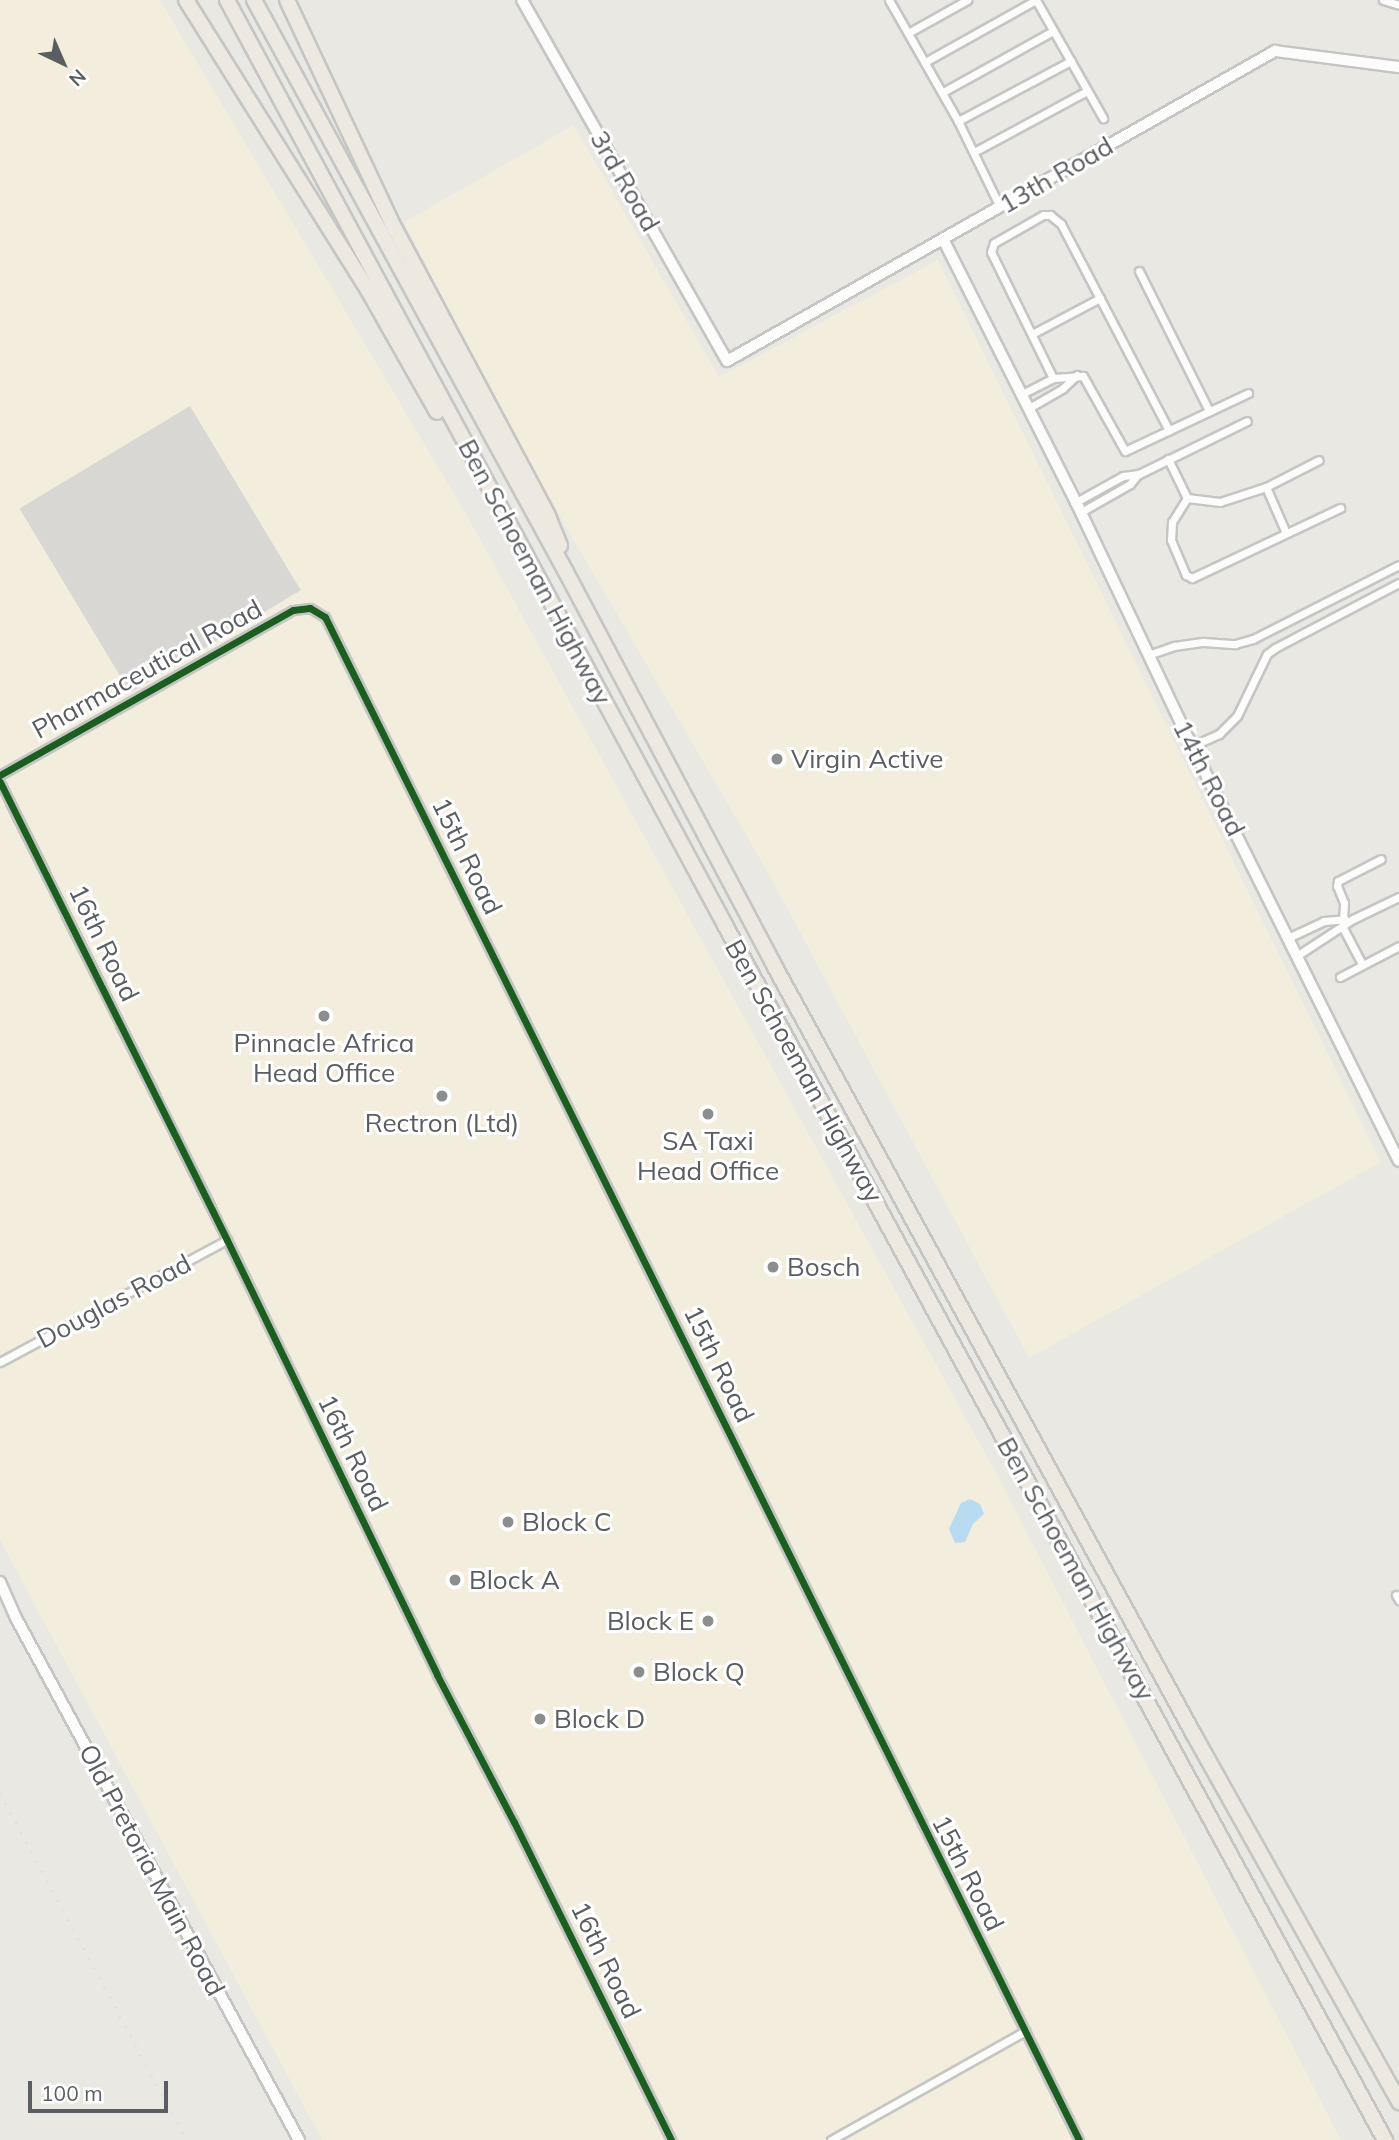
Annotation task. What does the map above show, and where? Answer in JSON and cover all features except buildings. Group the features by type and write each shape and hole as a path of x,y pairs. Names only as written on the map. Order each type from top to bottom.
{"highway":[{"path":"186,0 368,290 447,429 480,473"},
{"name":"Ben Schoeman Highway","path":"227,0 480,473 1385,2140"},
{"name":"Ben Schoeman Highway","path":"254,0 566,572 828,1064 1186,1721 1399,2102"},
{"path":"287,0 405,250 548,516 559,541 566,572"}],"street":[{"name":"3rd Road","path":"522,0 727,362"},
{"path":"908,33 967,0"},
{"path":"925,62 1036,0 1102,118"},
{"path":"1382,0 1399,5"},
{"path":"890,1 943,92 1000,207"},
{"path":"943,92 1053,31"},
{"name":"13th Road","path":"727,362 1275,51 1399,67"},
{"path":"958,121 1071,61"},
{"path":"974,152 1087,91"},
{"path":"1053,378 991,252 994,243 1043,215 1050,215 1061,224 1170,430"},
{"name":"14th Road","path":"943,239 1079,507 1192,746 1290,937 1399,1161"},
{"path":"1139,271 1209,411"},
{"path":"1032,334 1100,298"},
{"path":"1022,394 1053,378 1077,375 1086,378 1125,451 1248,393"},
{"path":"1029,408 1063,388 1077,375"},
{"path":"1079,507 1130,484 1139,474 1247,421"},
{"path":"1168,459 1187,498"},
{"path":"1187,498 1215,502 1266,487 1319,460"},
{"path":"1266,487 1286,533"},
{"path":"1187,498 1172,522 1171,540 1186,575 1192,578 1340,508"},
{"path":"1148,655 1174,646 1204,642 1235,644 1254,639 1399,565"},
{"path":"1192,746 1219,734 1237,716 1267,654 1290,637 1399,583"},
{"name":"Pharmaceutical Road","path":"0,775 293,610 305,607 316,610"},
{"name":"15th Road","path":"316,610 325,617 346,657 1079,2140"},
{"name":"16th Road","path":"0,782 227,1240 441,1682 514,1822 671,2140"},
{"path":"1362,964 1343,922 1344,903 1338,881 1381,859"},
{"path":"1298,955 1343,922 1399,897"},
{"path":"1290,937 1324,920 1343,922"},
{"path":"1340,977 1399,946"},
{"name":"Douglas Road","path":"0,1362 227,1240"},
{"name":"Old Pretoria Main Road","path":"0,1582 3,1594 299,2140"},
{"path":"831,2140 1025,2031"}],"shaded area":[{"path":"0,0 160,0 465,512 995,1471 1341,2140 322,2140 0,1540"},
{"path":"574,125 719,377 938,260 1381,1162 1029,1358 767,871 517,443 404,222"},
{"path":"190,406 301,590 130,693 19,508"}],"water":[{"path":"970,1499 980,1504 984,1514 973,1524 965,1542 955,1543 949,1529 961,1503"}],"railway":[{"path":"0,1793 187,2140"}],"cycle path":[{"path":"0,775 293,610 310,608 325,617 1079,2140"},
{"path":"0,782 227,1240 437,1675 514,1822 671,2140"}],"place":[{"name":"Virgin Active","path":"777,759"},
{"name":"Pinnacle Africa Head Office","path":"324,1016"},
{"name":"Rectron (Ltd)","path":"442,1096"},
{"name":"SA Taxi Head Office","path":"708,1114"},
{"name":"Bosch","path":"773,1267"},
{"name":"Block C","path":"508,1522"},
{"name":"Block A","path":"455,1580"},
{"name":"Block E","path":"708,1621"},
{"name":"Block Q","path":"639,1672"},
{"name":"Block D","path":"540,1719"}]}
